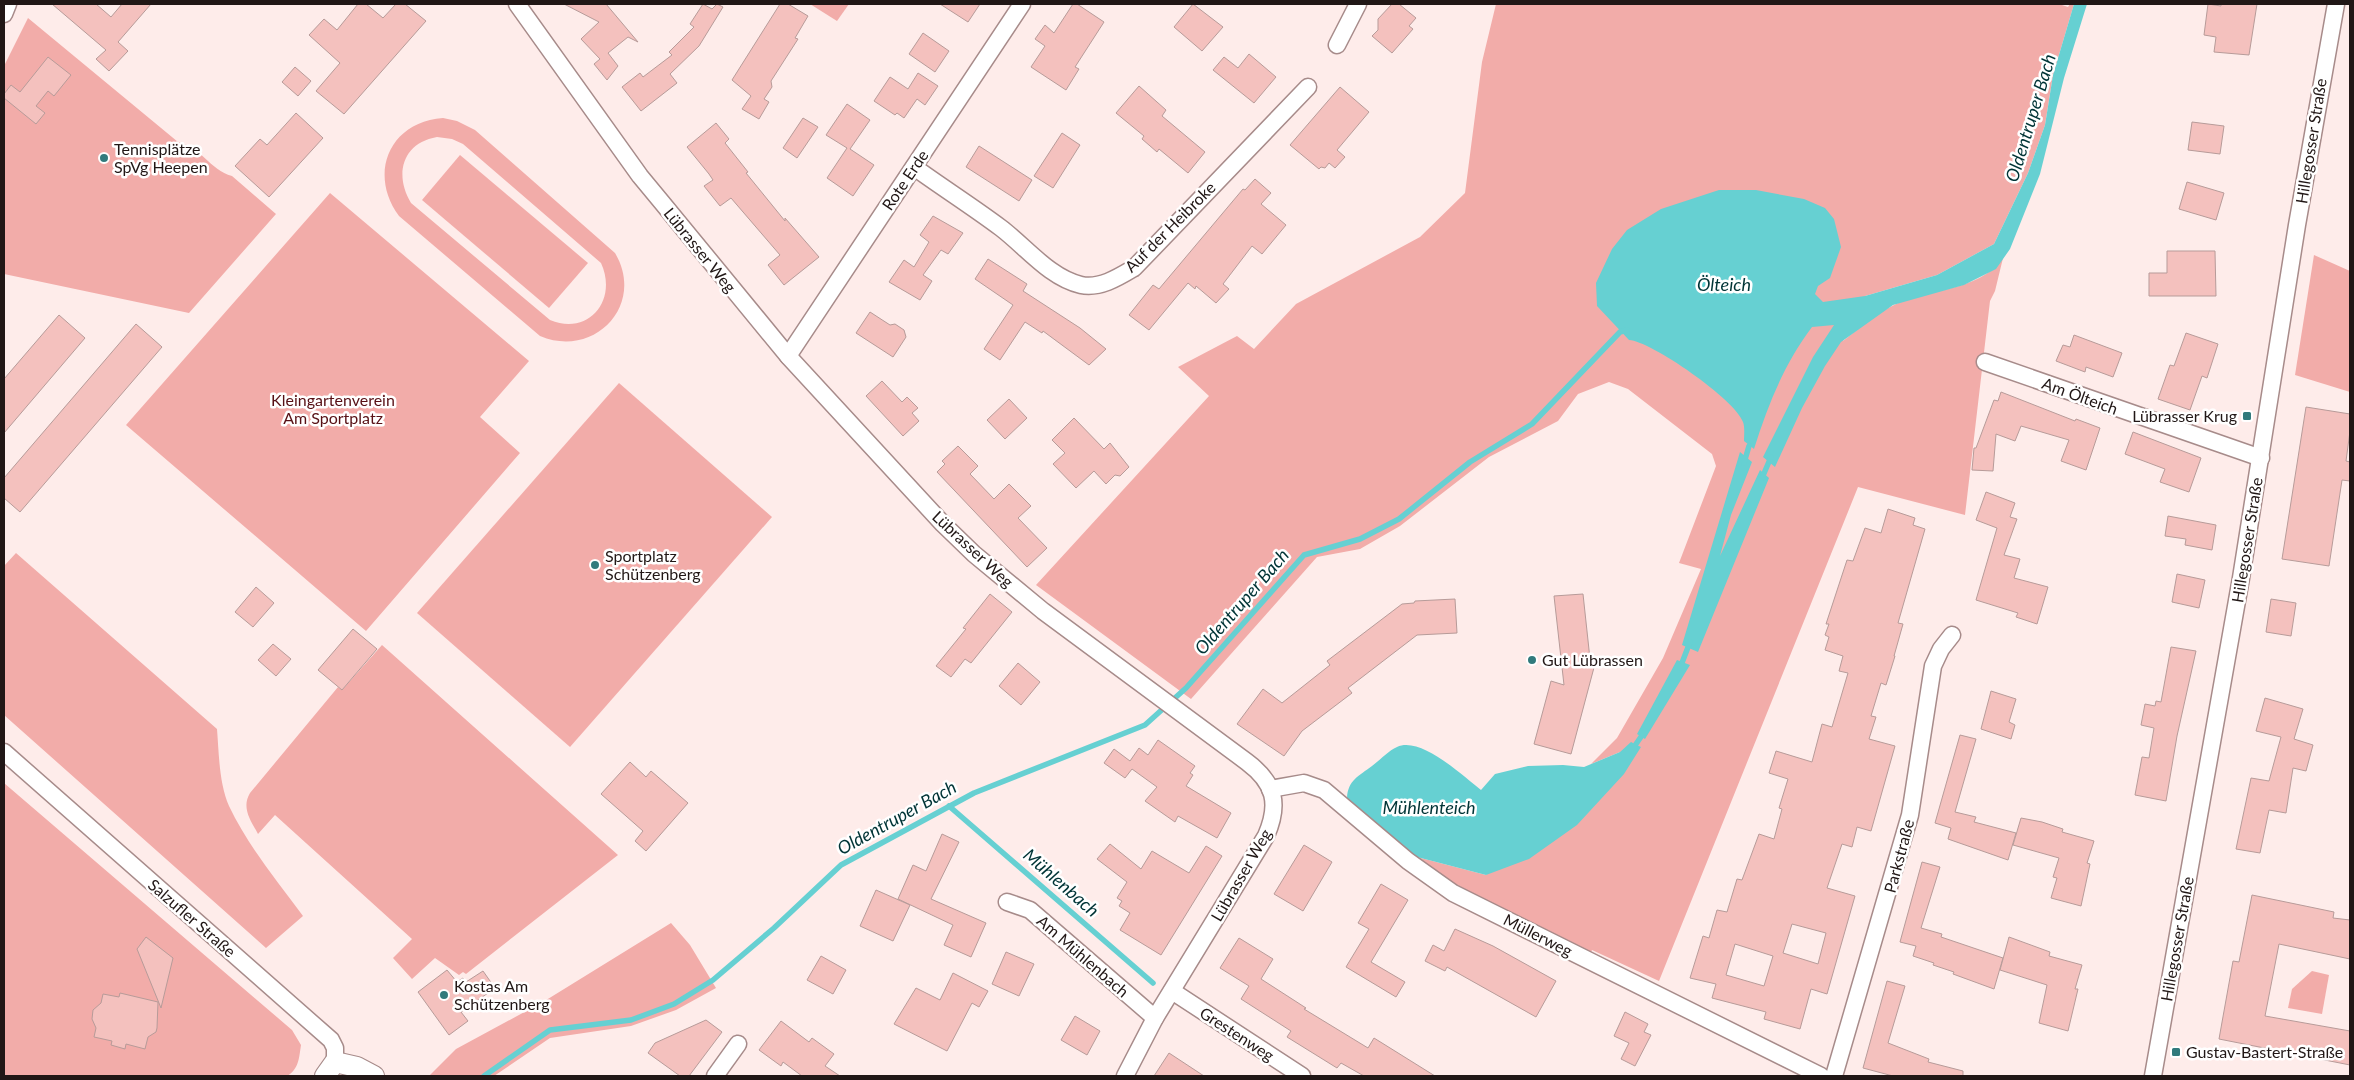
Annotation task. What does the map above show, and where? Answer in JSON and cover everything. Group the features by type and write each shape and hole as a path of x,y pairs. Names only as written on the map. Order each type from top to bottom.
{"street":[{"path":"4,14 8,4"},
{"name":"Lübrasser Weg","path":"517,4 640,176 788,356 932,512 971,551 1043,611 1262,774 1270,789 1275,811 1266,836 1155,1018 1125,1076"},
{"name":"Rote Erde","path":"788,356 1022,4"},
{"path":"1337,44 1358,4"},
{"name":"Hillegosser Straße","path":"2153,1076 2229,651 2309,152 2336,4"},
{"name":"Auf der Heibroke","path":"914,167 1000,228 1063,279 1083,286 1103,284 1134,268 1308,87"},
{"name":"Am Ölteich","path":"1985,362 2261,458"},
{"name":"Parkstraße","path":"1834,1076 1910,815 1933,666 1952,635"},
{"name":"Salzufler Straße","path":"4,752 331,1040 335,1048 330,1069 357,1067 374,1076"},
{"name":"Müllerweg","path":"1270,789 1304,783 1324,790 1420,871 1453,893 1821,1076"},
{"name":"Am Mühlenbach","path":"1007,902 1030,910 1155,1018"},
{"name":"Grestenweg","path":"1172,991 1302,1076"},
{"path":"715,1076 738,1044"}],"green space":[{"path":"810,4 849,4 837,21"},
{"path":"1496,4 2059,4 2068,7 2070,4 2074,4 2053,75 2045,125 2028,173 1994,244 1937,275 1865,296 1843,341 1892,306 1921,295 1966,284 1980,278 1993,269 2003,258 1995,291 1990,301 1965,515 1858,487 1659,981 1592,950 1589,957 1452,882 1417,857 1486,875 1631,742 1620,752 1591,764 1617,738 1663,658 1701,569 1679,563 1716,466 1712,454 1628,389 1609,382 1578,394 1558,421 1489,457 1400,526 1360,549 1317,557 1191,699 1036,585 1209,396 1178,367 1237,336 1254,349 1296,304 1420,237 1465,193 1482,62"},
{"name":"Tennisplätze SpVg Heepen","path":"28,18 178,142 193,148 217,169 232,176 276,214 189,313 4,274 4,66"},
{"path":"443,118 457,121 475,130 615,253 623,272 624,291 619,308 609,323 596,334 579,340 560,341 540,336 399,216 390,200 385,184 385,168 389,153 397,140 409,129 424,122","holes":["437,137 452,139 463,144 601,263 606,290 603,302 588,319 577,323 564,324 550,320 411,203 403,182 404,162 409,153 425,140"]},
{"path":"460,155 588,263 549,308 422,200"},
{"name":"Kleingartenverein Am Sportplatz","path":"330,193 529,361 480,417 520,453 366,631 126,425"},
{"path":"2314,255 2350,271 2350,392 2295,375"},
{"name":"Sportplatz Schützenberg","path":"619,383 772,517 570,747 417,613"},
{"path":"16,553 217,729 221,778 229,806 254,849 303,916 266,948 4,715 4,566"},
{"path":"382,645 618,855 466,974 463,972 459,975 435,958 412,979 393,958 412,939 275,815 258,834 248,814 246,804 250,793 338,687 342,690"},
{"path":"4,783 292,1030 301,1045 298,1063 291,1073 287,1076 4,1076"},
{"path":"671,923 690,945 716,988 676,1010 631,1026 550,1038 494,1076 429,1076 456,1049 543,1002"},
{"path":"2312,971 2329,975 2322,1014 2288,1008 2292,989"}],"water":[{"name":"Ölteich","path":"2074,4 2087,4 2064,78 2040,174 2010,249 1996,269 1964,285 1893,305 1841,342 1825,366 1802,408 1775,467 1763,457 1813,357 1834,325 1812,327 1802,341 1778,385 1754,449 1744,441 1743,422 1737,412 1725,400 1692,373 1673,361 1655,350 1629,340 1597,306 1596,283 1612,249 1627,230 1661,209 1719,190 1756,190 1804,199 1825,208 1834,219 1841,247 1830,278 1818,286 1815,294 1823,302 1865,296 1937,275 1994,244 2028,173 2045,125 2053,75"},
{"path":"1740,452 1752,462 1731,515 1720,556 1760,470 1769,478 1698,652 1682,645"},
{"path":"1677,660 1690,665 1645,739 1637,734"},
{"name":"Mühlenteich","path":"1631,742 1641,747 1624,774 1577,825 1529,859 1486,875 1417,857 1392,838 1347,798 1350,787 1355,779 1387,753 1397,747 1407,745 1418,747 1441,759 1481,790 1495,774 1528,766 1563,765 1584,767 1620,752"}],"building":[{"path":"52,4 96,4 111,17 122,4 151,4 118,42 128,51 109,71 96,59 106,50"},
{"path":"358,4 366,4 383,18 396,4 405,4 426,21 344,114 316,91 340,63 309,35 324,19 337,30"},
{"path":"564,4 606,4 638,42 628,37 608,53 618,66 607,80 594,64 600,59 581,39 599,22"},
{"path":"703,4 712,9 717,4 723,7 699,46 670,74 677,83 641,111 622,87 640,73 643,77 672,55 669,52 694,27 690,24"},
{"path":"780,4 788,4 808,16 795,38 798,39 771,81 772,87 764,99 769,102 759,119 742,109 751,96 732,80"},
{"path":"940,4 980,4 968,22"},
{"path":"1073,4 1077,4 1104,22 1075,67 1079,69 1066,90 1031,67 1045,46 1035,39 1045,25 1054,33"},
{"path":"1193,4 1223,27 1202,51 1174,27"},
{"path":"1392,4 1399,4 1416,18 1409,26 1413,29 1392,53 1372,36 1378,30 1378,19"},
{"path":"2208,4 2221,6 2221,4 2257,4 2249,55 2214,52 2216,37 2204,35"},
{"path":"923,33 949,51 935,72 909,54"},
{"path":"1249,54 1276,77 1254,103 1213,70 1224,57 1238,68"},
{"path":"48,57 71,75 54,96 48,91 36,106 45,113 36,124 4,98 4,94 11,85 20,92"},
{"path":"295,67 311,81 298,96 282,82"},
{"path":"918,73 938,86 925,105 917,99 904,118 897,113 895,115 874,101 890,77 908,89"},
{"path":"1139,86 1166,110 1162,116 1205,152 1188,173 1159,149 1157,152 1142,139 1144,136 1116,113"},
{"path":"1340,87 1369,112 1337,150 1345,157 1335,168 1329,163 1325,168 1321,167 1319,169 1290,145"},
{"path":"847,104 870,120 850,149 874,165 853,196 827,178 847,148 826,135"},
{"path":"296,113 323,138 269,197 235,166 260,139 267,145"},
{"path":"803,118 818,127 797,158 783,148"},
{"path":"2192,122 2224,126 2220,154 2188,150"},
{"path":"716,123 729,139 725,143 748,172 746,173 785,221 785,218 819,257 784,285 768,265 780,255 731,198 720,206 704,186 713,180 687,147"},
{"path":"1062,133 1080,145 1053,188 1034,176"},
{"path":"979,146 1032,180 1019,201 966,167"},
{"path":"1255,179 1271,193 1261,204 1286,225 1262,254 1252,246 1223,284 1229,289 1216,303 1196,286 1195,289 1188,283 1149,330 1129,315 1153,285 1159,289 1243,189 1245,190"},
{"path":"2187,182 2224,193 2216,220 2179,209"},
{"path":"933,216 963,233 948,254 941,250 923,275 932,281 920,300 889,282 904,260 914,267 929,242 920,235"},
{"path":"2167,251 2215,251 2216,296 2149,296 2149,273 2167,273"},
{"path":"988,259 1027,284 1023,291 1080,328 1106,349 1089,365 1043,331 1042,333 1025,322 1000,360 984,349 1013,305 975,279"},
{"path":"870,312 890,325 895,324 904,330 906,337 893,357 856,333"},
{"path":"59,315 85,338 4,433 4,379"},
{"path":"136,324 162,347 20,512 4,498 4,478"},
{"path":"2186,333 2218,344 2207,378 2202,376 2190,410 2158,399 2170,365 2174,366"},
{"path":"2074,335 2122,353 2113,377 2086,367 2085,372 2056,361 2063,345 2070,347"},
{"path":"882,381 902,402 907,397 918,408 912,413 919,421 903,436 866,396"},
{"path":"2001,392 2075,421 2076,419 2100,428 2086,470 2061,461 2069,440 2021,426 2015,441 1996,434 1993,471 1972,470 1974,448 1976,448 1994,400 1998,401"},
{"path":"1009,399 1027,418 1005,439 987,420"},
{"path":"2306,407 2350,414 2346,461 2350,462 2350,481 2342,480 2329,566 2282,559"},
{"path":"1074,418 1104,449 1110,443 1129,467 1120,476 1115,475 1106,484 1094,471 1076,488 1053,464 1065,453 1052,440"},
{"path":"2133,432 2201,458 2189,492 2160,482 2165,469 2125,454"},
{"path":"958,446 978,466 970,474 994,499 1009,484 1031,506 1018,518 1047,548 1027,567 937,472 945,464 942,461"},
{"path":"1986,492 2015,503 2010,517 2017,519 2004,555 2020,559 2014,578 2048,587 2037,624 2016,617 2018,613 1976,600 1997,528 1976,520"},
{"path":"1888,509 1915,518 1913,525 1925,529 1898,623 1903,624 1895,656 1886,685 1881,683 1871,716 1876,717 1869,739 1895,746 1871,831 1857,827 1852,847 1842,844 1827,888 1855,896 1827,994 1811,989 1800,1029 1764,1019 1766,1012 1712,998 1716,984 1690,978 1703,936 1709,938 1717,910 1727,912 1737,879 1742,880 1759,834 1774,839 1782,809 1779,808 1788,779 1769,773 1776,751 1812,762 1822,724 1832,727 1848,673 1839,671 1843,656 1825,650 1829,637 1825,635 1829,624 1826,624 1847,560 1853,561 1865,528 1881,533","holes":["1792,924 1826,933 1818,964 1783,953","1735,944 1773,956 1764,986 1726,975"]},
{"path":"2168,516 2216,525 2212,550 2185,545 2186,539 2165,536"},
{"path":"2177,574 2205,580 2199,608 2172,602"},
{"path":"256,587 274,603 253,627 235,612"},
{"path":"990,594 1012,612 971,663 965,659 951,677 936,666 966,629 963,628"},
{"path":"1583,594 1590,659 1596,660 1571,754 1534,744 1551,681 1564,685 1554,596"},
{"path":"1455,599 1457,633 1417,635 1348,688 1352,693 1302,731 1284,756 1237,724 1263,689 1282,703 1330,665 1327,661 1402,604 1414,603 1415,601"},
{"path":"2271,599 2296,603 2291,636 2266,632"},
{"path":"353,629 377,649 342,690 318,670"},
{"path":"273,644 291,659 276,676 258,660"},
{"path":"2171,647 2196,651 2177,736 2166,801 2135,795 2142,757 2149,758 2154,728 2141,725 2145,704 2155,706 2156,701 2161,702"},
{"path":"1018,663 1040,682 1021,705 999,686"},
{"path":"1991,691 2016,699 2009,722 2015,725 2011,739 1981,729"},
{"path":"2265,698 2303,709 2294,739 2313,745 2306,771 2293,768 2286,813 2269,810 2260,853 2236,849 2251,778 2269,781 2281,737 2256,731"},
{"path":"1960,735 1976,739 1955,812 1976,817 1974,822 2016,833 2008,860 1948,839 1951,828 1935,823"},
{"path":"1158,740 1195,766 1190,773 1193,775 1186,786 1231,813 1217,838 1178,816 1175,822 1145,801 1157,787 1132,769 1125,778 1104,763 1114,749 1130,761 1139,748 1148,755"},
{"path":"630,762 646,777 651,771 688,803 646,851 635,841 643,831 601,794"},
{"path":"2021,818 2042,822 2063,829 2062,832 2094,841 2087,863 2090,864 2081,906 2051,898 2057,878 2053,877 2059,858 2013,845"},
{"path":"942,834 959,842 931,899 986,923 971,957 944,945 953,925 898,899 913,865 926,871"},
{"path":"1110,844 1141,869 1152,851 1189,873 1206,846 1222,856 1161,955 1120,930 1130,913 1119,906 1122,901 1117,898 1127,882 1097,859"},
{"path":"1304,845 1332,862 1303,911 1274,894"},
{"path":"1922,862 1940,867 1921,928 1942,934 1941,937 2003,958 1994,989 1953,974 1954,972 1913,956 1916,946 1900,942"},
{"path":"1381,884 1408,900 1371,962 1405,982 1396,997 1346,967 1369,929 1358,923"},
{"path":"876,890 910,905 893,941 860,926"},
{"path":"2252,895 2334,912 2333,918 2350,920 2350,959 2279,944 2265,1016 2350,1031 2350,1065 2219,1039 2233,961 2239,962"},
{"path":"1455,929 1493,946 1556,981 1536,1017 1447,967 1445,971 1425,961 1433,945 1444,951"},
{"path":"146,937 173,958 161,1008 137,949"},
{"path":"2009,937 2050,952 2049,956 2082,965 2075,989 2078,989 2068,1031 2039,1023 2047,985 2000,970"},
{"path":"1239,938 1273,959 1261,979 1306,1008 1304,1009 1368,1048 1374,1038 1435,1076 1364,1076 1341,1063 1337,1068 1287,1037 1291,1031 1241,999 1249,986 1220,968"},
{"path":"1006,952 1034,964 1019,996 992,984"},
{"path":"821,956 846,970 833,994 807,980"},
{"path":"447,970 457,982 463,978 466,982 483,971 495,988 461,1012 468,1021 449,1035 418,992"},
{"path":"953,973 988,991 979,1007 972,1003 947,1051 894,1024 916,988 940,1000"},
{"path":"1887,981 1905,986 1888,1043 1929,1059 1928,1062 1963,1071 1963,1076 1893,1076 1863,1068"},
{"path":"120,993 158,1002 156,1032 148,1037 145,1049 126,1044 125,1049 111,1045 112,1041 94,1037 96,1028 92,1019 93,1010 101,1003 103,994 119,997"},
{"path":"1625,1012 1648,1024 1644,1032 1651,1035 1635,1066 1621,1059 1629,1043 1614,1036"},
{"path":"1075,1016 1100,1031 1087,1055 1061,1040"},
{"path":"706,1020 722,1032 689,1076 680,1076 648,1053 655,1043"},
{"path":"781,1021 809,1042 812,1038 834,1054 825,1066 840,1076 802,1076 783,1062 781,1066 759,1050"},
{"path":"1169,1053 1204,1076 1154,1076"}],"waterway":[{"name":"Oldentruper Bach","path":"484,1076 550,1030 631,1020 674,1004 713,980 774,928 841,865 974,793 1145,725 1186,688 1304,555 1360,539 1399,519 1470,462 1532,424 1620,332 1627,330"},
{"path":"1744,463 1749,446"},
{"path":"1762,478 1771,457"},
{"path":"1680,668 1690,642"},
{"path":"1636,744 1645,731"},
{"name":"Mühlenbach","path":"949,806 1153,983"}],"place":[{"name":"Tennisplätze SpVg Heepen","path":"104,158"},
{"name":"Lübrasser Krug","path":"2247,416"},
{"name":"Sportplatz Schützenberg","path":"595,565"},
{"name":"Gut Lübrassen","path":"1532,660"},
{"name":"Kostas Am Schützenberg","path":"444,995"},
{"name":"Gustav-Bastert-Straße","path":"2176,1052"}]}
